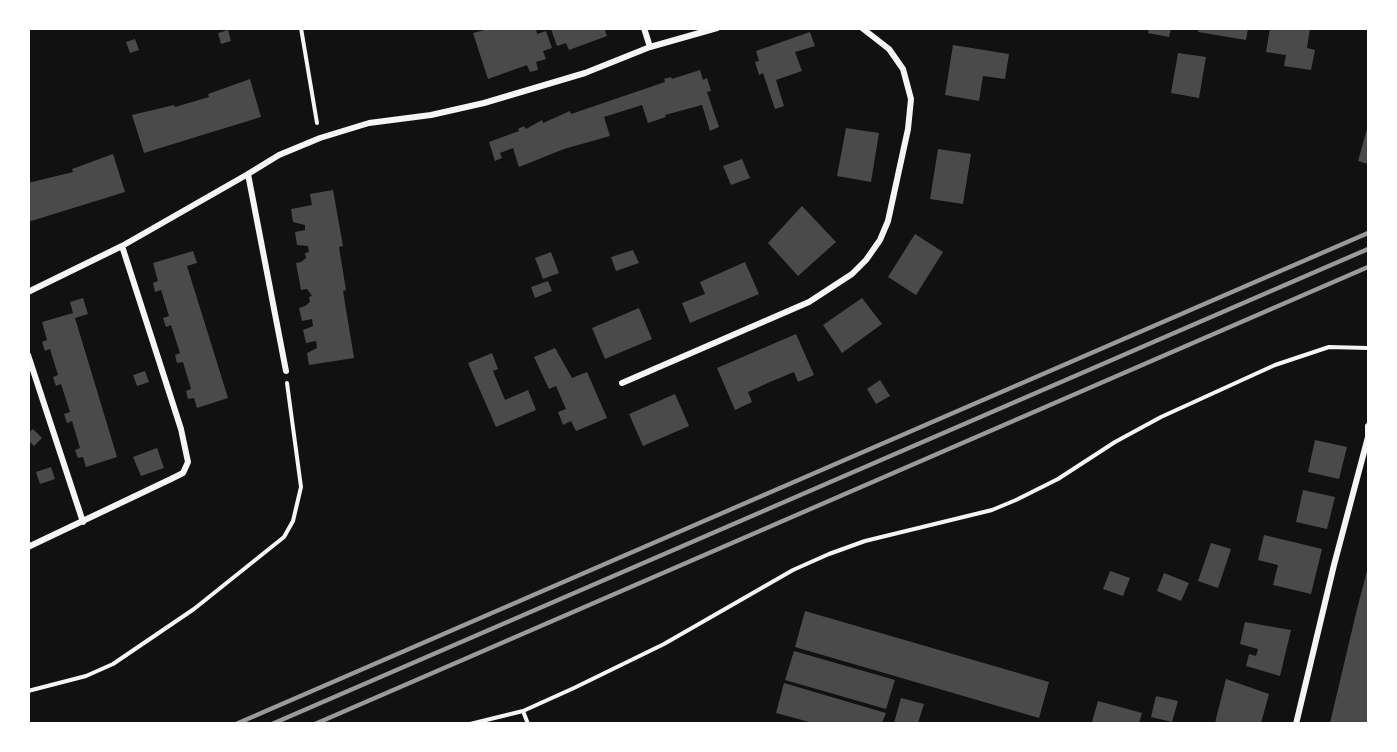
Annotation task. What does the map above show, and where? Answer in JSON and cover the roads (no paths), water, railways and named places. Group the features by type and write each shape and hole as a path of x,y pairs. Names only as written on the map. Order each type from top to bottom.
{"street":[{"path":"644,28 650,48"},
{"path":"28,292 122,246 279,155 320,138 369,123 431,115 476,105 585,73 650,48 717,28"},
{"path":"622,383 809,302 852,274 866,260 880,240 888,221 908,129 910,99 903,69 889,48 862,28"},
{"path":"248,174 286,371"},
{"path":"28,547 183,472 188,462 181,429 122,246"},
{"path":"28,355 83,522"},
{"path":"1296,723 1368,437 1368,426"}],"railway":[{"path":"236,724 1368,233"},
{"path":"272,724 1368,249"},
{"path":"315,724 1368,267"}]}
